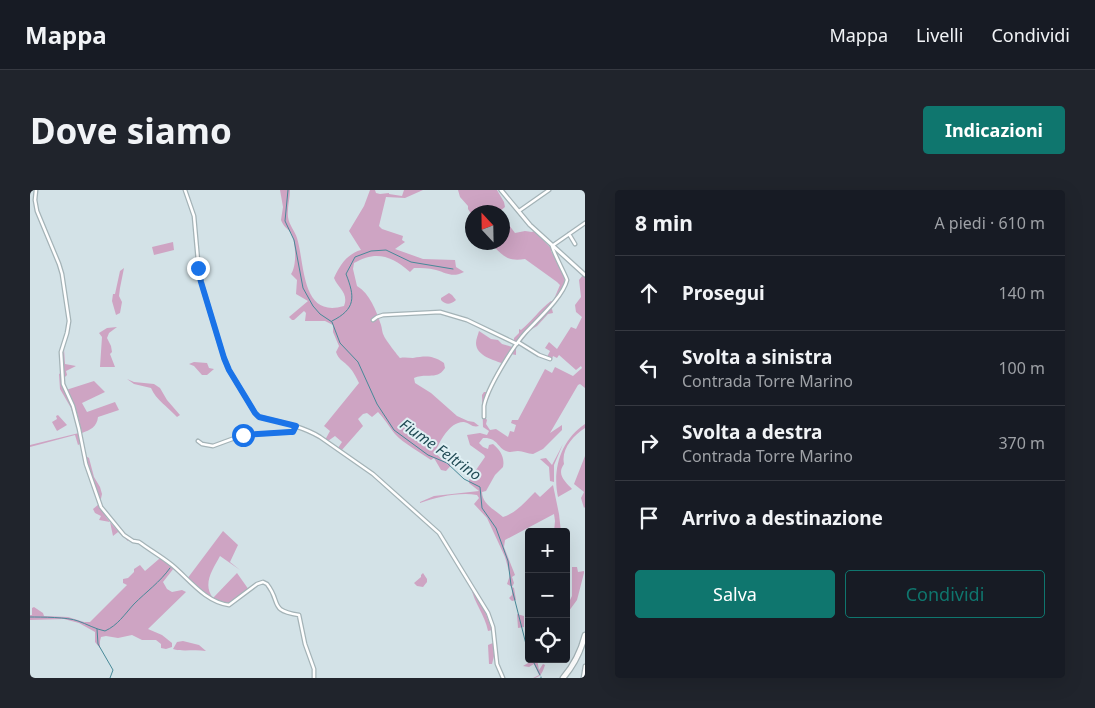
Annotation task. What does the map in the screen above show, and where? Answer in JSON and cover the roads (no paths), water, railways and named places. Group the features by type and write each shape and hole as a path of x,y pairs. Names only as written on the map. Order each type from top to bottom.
{"main road":[{"path":"562,678 579,652 585,637"}],"street":[{"path":"36,190 37,211 60,264 68,312 67,333 61,352 63,384 73,406 80,429 86,464 101,507 124,535 133,541 139,542 172,565 186,580 211,598 229,605 257,584 263,582 270,588 281,611 299,615 305,644 314,669 314,678"},
{"path":"185,190 194,216 201,282 229,370 259,417 296,426 316,435 373,474 440,533 488,613 494,627 498,668 503,678"},
{"path":"518,212 549,190"},
{"path":"503,191 518,212 585,275"},
{"path":"552,246 585,223"},
{"path":"569,234 575,244"},
{"path":"484,418 484,406 487,396 518,343 556,300 567,282 567,276 556,259 552,246"},
{"path":"373,320 383,315 440,312 467,320 550,359"},
{"path":"198,441 202,444 213,446 243,435 293,432 296,426"},
{"path":"583,678 585,666"}],"waterway":[{"name":"Fiume Feltrino","path":"288,190 285,221 294,240 303,288 313,306 320,314 332,322 340,343 358,362 377,404 394,430 428,455 447,463 464,479 480,487 482,508 496,528 508,561 511,585 525,640"},
{"path":"332,321 346,312 351,302 351,289 346,274 355,257 371,251 386,250 411,262 453,269"},
{"path":"30,617 74,620 105,631 117,623 170,568"},
{"path":"97,629 98,644 113,670 110,678"},
{"name":"Fiume Feltrino","path":"534,663 540,675"}]}
